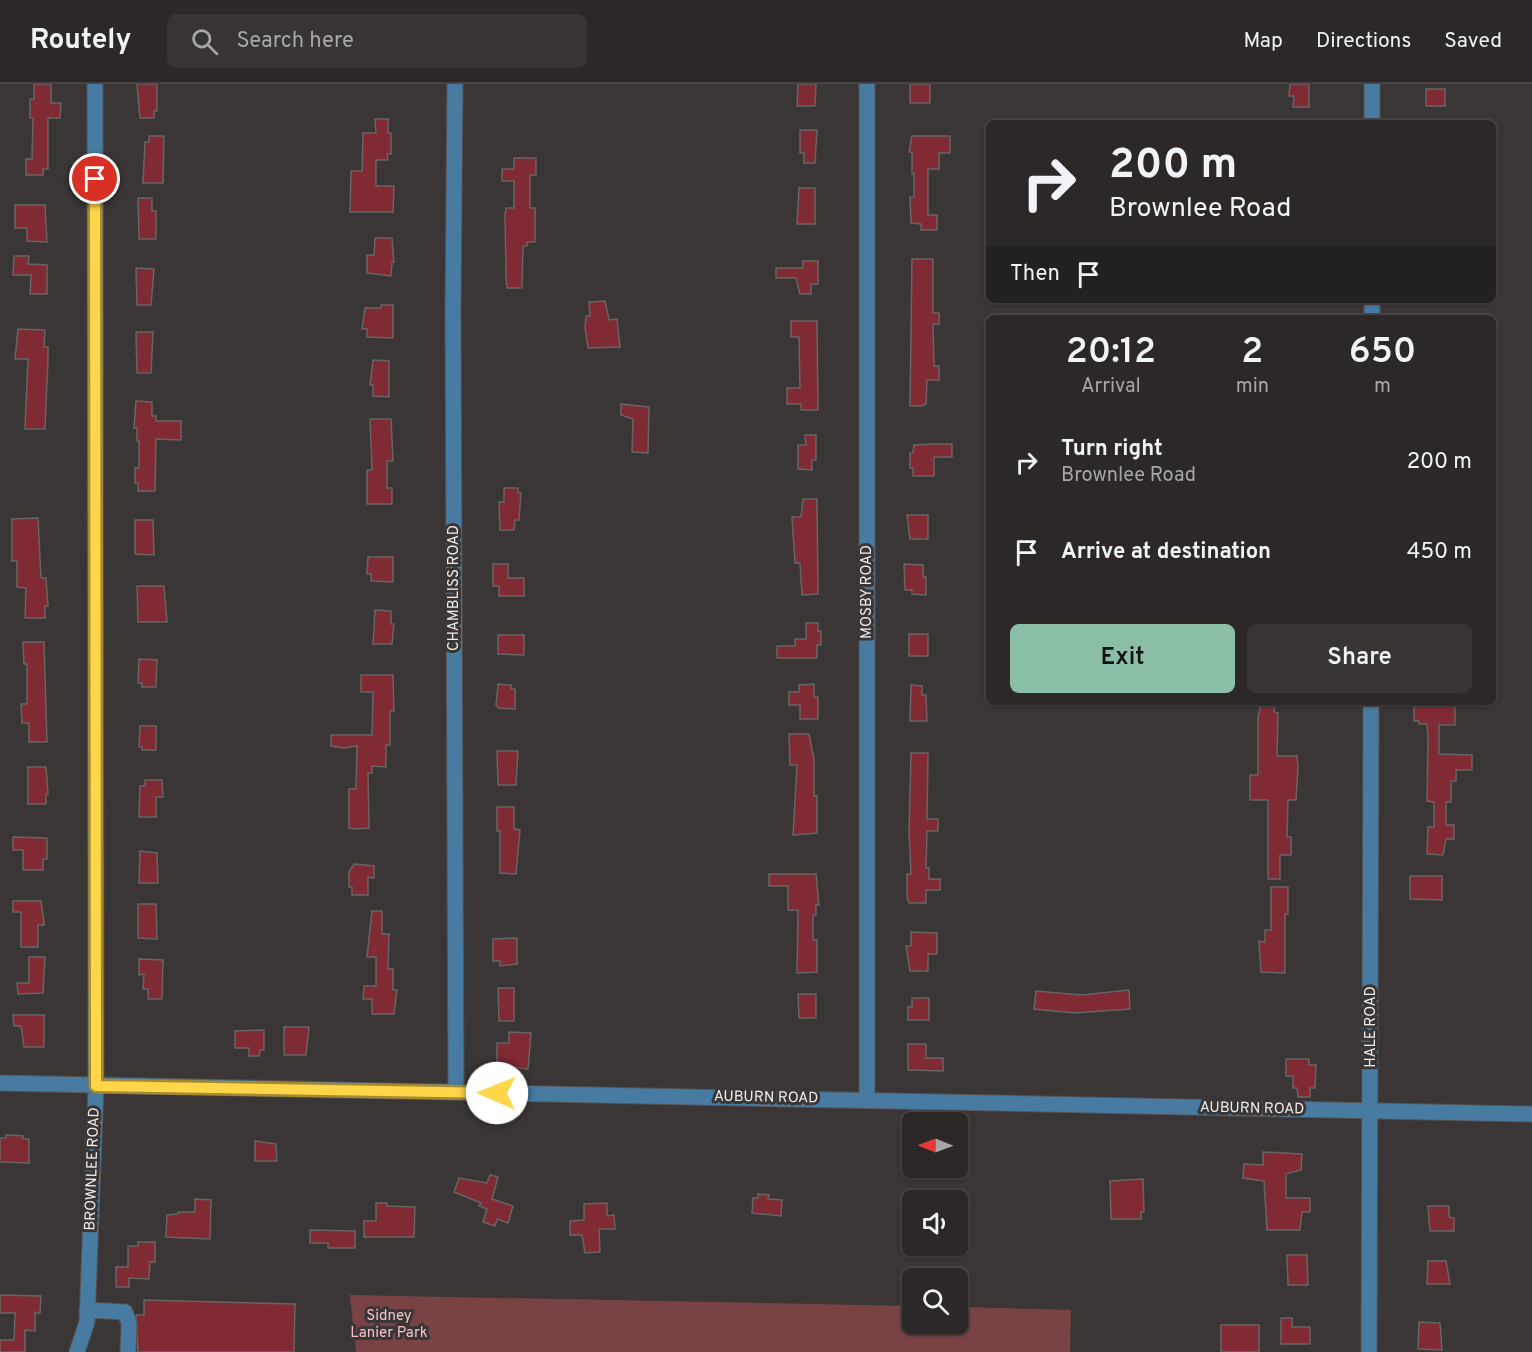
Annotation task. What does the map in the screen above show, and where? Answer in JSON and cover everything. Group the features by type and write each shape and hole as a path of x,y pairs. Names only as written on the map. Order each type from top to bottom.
{"street":[{"name":"BROWNLEE ROAD","path":"77,1352 87,1322 96,1086 94,84"},
{"name":"CHAMBLISS ROAD","path":"455,84 453,345 456,1092"},
{"name":"MOSBY ROAD","path":"867,84 867,1099"},
{"path":"1372,84 1372,120"},
{"name":"HALE ROAD","path":"1369,1352 1371,705"},
{"name":"AUBURN ROAD","path":"0,1083 1532,1114"},
{"path":"87,1310 124,1312 129,1323 128,1352"}],"green space":[{"name":"Sidney Lanier Park","path":"350,1295 902,1306 902,1334 968,1334 968,1307 1071,1310 1070,1352 356,1352"}],"building":[{"path":"34,84 51,84 51,103 61,103 60,118 48,118 48,169 43,169 43,175 26,175 26,159 32,159 33,118 30,118 30,99 34,99"},
{"path":"137,84 157,84 157,111 154,111 154,118 140,118"},
{"path":"798,84 816,84 815,106 797,106"},
{"path":"910,84 930,84 930,103 910,103"},
{"path":"1290,84 1309,84 1309,107 1293,107 1294,96 1289,96"},
{"path":"1426,89 1445,89 1445,106 1426,106"},
{"path":"375,119 388,119 388,133 391,133 391,154 387,154 388,160 376,160 376,186 394,186 393,212 350,212 351,171 362,171 363,133 376,133"},
{"path":"800,130 817,130 815,163 804,163 804,153 800,153"},
{"path":"149,136 164,136 163,183 143,183 145,142 149,142"},
{"path":"912,136 950,136 950,153 939,153 939,169 928,169 928,215 937,215 937,230 921,230 921,224 911,223 910,197 914,197 914,174 912,174 912,152 909,152"},
{"path":"514,158 536,158 536,175 530,175 530,208 535,208 535,242 527,242 527,246 523,246 522,288 507,288 506,279 505,215 506,208 514,208 514,181 502,181 502,169 514,169"},
{"path":"799,188 815,188 815,224 797,224"},
{"path":"138,198 152,198 152,211 156,211 156,239 139,239"},
{"path":"15,205 45,205 47,242 27,241 27,228 15,228"},
{"path":"375,238 392,238 394,262 392,262 391,276 367,273 367,255 374,255"},
{"path":"14,256 29,256 28,264 47,265 47,294 30,294 31,275 13,275"},
{"path":"912,259 933,259 933,313 939,313 939,324 933,324 934,366 939,366 939,380 927,380 926,404 922,406 910,406"},
{"path":"803,261 818,261 818,284 811,284 811,294 800,294 796,278 776,278 776,268 803,268"},
{"path":"136,268 154,269 151,305 137,305"},
{"path":"605,301 609,320 617,319 620,347 588,348 585,328 586,316 590,316 589,302"},
{"path":"381,305 393,305 393,338 367,337 367,329 362,329 365,308 381,308"},
{"path":"791,321 817,321 818,410 801,410 801,404 787,404 787,388 800,388 799,337 791,337"},
{"path":"18,329 45,330 44,347 48,347 48,359 45,429 25,429 28,359 15,359"},
{"path":"136,332 153,332 151,373 137,373"},
{"path":"373,360 389,361 389,397 373,396 373,385 370,385"},
{"path":"136,401 152,402 152,416 156,416 156,421 181,421 181,440 156,439 155,491 138,491 138,483 135,483 135,468 139,468 139,441 137,441 137,428 134,428"},
{"path":"621,404 649,407 648,453 632,452 633,419 621,415"},
{"path":"370,419 391,419 393,461 387,461 387,488 392,488 392,504 367,504 367,470 372,470"},
{"path":"805,435 816,435 816,460 812,460 812,470 798,469 798,445 806,445"},
{"path":"952,444 952,457 934,457 934,476 913,476 913,468 910,468 910,453 913,453 914,445"},
{"path":"504,488 518,488 518,493 521,493 519,520 515,520 514,530 500,530 499,502 504,502"},
{"path":"803,499 817,499 818,594 802,595 800,563 795,563 792,517 801,517"},
{"path":"907,515 928,515 928,539 910,539"},
{"path":"38,518 41,578 46,578 48,606 45,606 45,618 25,618 26,588 17,587 17,561 12,561 12,519"},
{"path":"135,520 153,520 154,555 135,554"},
{"path":"368,557 393,557 393,582 371,581 371,574 367,574"},
{"path":"493,564 508,564 508,578 524,578 524,596 499,596 499,586 493,586"},
{"path":"904,564 923,565 926,595 912,594 912,590 905,590"},
{"path":"137,586 164,586 167,622 138,622"},
{"path":"375,610 391,611 391,624 394,624 392,644 373,644"},
{"path":"806,623 818,623 818,631 821,631 821,645 817,645 817,658 777,658 777,646 795,646 795,639 806,639"},
{"path":"909,634 928,634 928,656 909,656"},
{"path":"498,635 524,635 524,655 498,654"},
{"path":"23,642 44,642 47,742 29,742 29,723 22,723 21,704 27,704 27,664 24,664"},
{"path":"139,659 157,660 156,687 142,687 142,683 138,683"},
{"path":"361,675 393,675 394,711 390,711 390,745 386,745 386,767 372,766 372,773 368,773 369,828 357,829 349,828 349,789 356,789 357,746 344,748 331,746 331,735 372,735 373,692 361,692"},
{"path":"498,684 511,685 511,689 515,689 515,709 498,708 496,705"},
{"path":"814,684 814,697 818,697 818,719 800,719 800,705 789,705 789,692 799,692 799,685"},
{"path":"911,685 922,686 922,695 926,695 927,721 910,721"},
{"path":"1261,705 1275,705 1274,712 1278,713 1277,756 1297,756 1296,800 1288,800 1287,837 1291,837 1291,855 1280,855 1280,879 1268,879 1268,800 1250,800 1250,775 1258,775 1258,717"},
{"path":"1455,705 1455,725 1439,725 1439,754 1472,755 1472,770 1456,770 1456,781 1451,781 1451,802 1446,802 1446,825 1454,825 1454,839 1446,839 1443,855 1427,854 1428,827 1434,827 1434,802 1427,801 1427,724 1414,721 1414,707"},
{"path":"140,726 156,726 156,750 142,750 142,747 139,747"},
{"path":"789,734 809,734 814,759 814,796 817,796 817,833 793,835 797,765 790,765"},
{"path":"497,751 518,751 516,785 498,785"},
{"path":"911,753 928,753 927,819 938,819 938,831 927,831 926,868 929,868 929,879 940,879 940,890 926,890 926,903 909,903 907,896 907,874 911,874 909,831"},
{"path":"28,767 46,767 48,794 46,794 46,804 28,804"},
{"path":"145,780 162,780 163,797 156,797 156,817 139,817 140,786 145,786"},
{"path":"497,807 514,807 514,829 520,830 516,874 500,873 500,831 497,831"},
{"path":"13,837 47,838 47,859 43,859 43,870 23,870 23,850 13,850"},
{"path":"140,851 157,853 158,883 139,883"},
{"path":"354,864 374,866 374,878 368,877 368,895 352,895 352,887 349,887 349,872"},
{"path":"769,874 816,874 819,905 816,904 816,915 813,915 813,940 817,940 817,972 797,973 798,910 788,910 788,886 769,886"},
{"path":"1410,876 1442,876 1442,900 1410,899"},
{"path":"1271,887 1288,887 1288,914 1285,914 1285,973 1261,972 1259,941 1265,942 1265,930 1271,930"},
{"path":"13,901 41,901 44,925 38,925 38,947 21,947 21,912 13,912"},
{"path":"138,904 156,904 157,939 138,938"},
{"path":"372,911 382,911 382,934 389,934 388,969 393,969 393,990 397,990 394,1014 372,1014 372,999 363,999 364,986 376,986 376,957 367,957"},
{"path":"911,932 937,933 937,954 928,954 928,971 910,971 906,946 911,946"},
{"path":"517,938 517,964 500,966 500,961 493,961 493,939"},
{"path":"29,957 45,957 43,993 18,994 17,983 29,983"},
{"path":"139,959 163,960 162,999 148,999 148,989 143,989 144,974 139,975"},
{"path":"498,988 514,988 514,1021 499,1021"},
{"path":"1129,990 1130,1009 1074,1013 1034,1009 1036,991 1082,995"},
{"path":"798,994 816,994 816,1018 799,1018"},
{"path":"912,998 929,998 929,1020 908,1020 908,1007 912,1007"},
{"path":"13,1015 44,1015 44,1047 24,1047 21,1026 14,1026"},
{"path":"284,1027 309,1027 306,1055 284,1055"},
{"path":"264,1030 264,1050 260,1050 259,1056 249,1056 249,1048 235,1048 235,1031"},
{"path":"509,1032 531,1033 528,1069 497,1066 497,1043 509,1043"},
{"path":"908,1044 926,1044 926,1058 943,1058 943,1071 908,1070"},
{"path":"1286,1059 1309,1059 1309,1065 1316,1065 1315,1088 1310,1088 1310,1097 1298,1097 1297,1088 1293,1088 1293,1076 1286,1076"},
{"path":"6,1135 23,1136 23,1139 29,1139 29,1163 0,1162 0,1138 6,1138"},
{"path":"255,1141 276,1144 277,1161 255,1161"},
{"path":"1263,1152 1302,1154 1301,1170 1286,1174 1286,1198 1310,1198 1310,1212 1302,1212 1300,1230 1267,1230 1264,1181 1243,1178 1244,1164 1263,1165"},
{"path":"490,1175 498,1177 492,1199 513,1206 508,1223 497,1219 495,1226 483,1222 487,1209 479,1206 481,1203 454,1192 459,1178 487,1183"},
{"path":"1143,1179 1144,1212 1141,1212 1141,1219 1111,1219 1110,1181"},
{"path":"758,1194 769,1195 768,1199 782,1200 781,1216 752,1213 753,1198 758,1198"},
{"path":"195,1199 211,1200 210,1239 166,1237 167,1215 178,1214 178,1212 195,1212"},
{"path":"376,1203 387,1203 387,1206 415,1207 414,1237 364,1237 364,1221 376,1221"},
{"path":"607,1203 607,1216 614,1215 615,1229 599,1229 600,1252 585,1253 582,1235 570,1235 570,1221 584,1220 584,1204"},
{"path":"1428,1206 1449,1206 1449,1217 1454,1218 1454,1231 1430,1231"},
{"path":"310,1230 355,1231 355,1248 328,1248 328,1243 310,1243"},
{"path":"138,1242 155,1242 155,1262 150,1262 149,1279 129,1278 129,1287 116,1287 116,1267 128,1267 128,1246 138,1246"},
{"path":"1287,1255 1307,1255 1308,1285 1288,1285"},
{"path":"1428,1261 1446,1261 1450,1284 1427,1284"},
{"path":"0,1295 41,1296 40,1313 35,1313 35,1331 25,1330 25,1352 0,1352 0,1340 14,1340 15,1313 0,1313"},
{"path":"144,1300 295,1304 294,1352 138,1352 136,1315 144,1315"},
{"path":"1281,1318 1292,1318 1292,1327 1310,1327 1310,1344 1281,1344"},
{"path":"1419,1322 1440,1323 1442,1350 1418,1349"},
{"path":"1221,1325 1259,1325 1259,1352 1221,1352"}],"route":[{"path":"95,179 96,1086 497,1093"}]}
